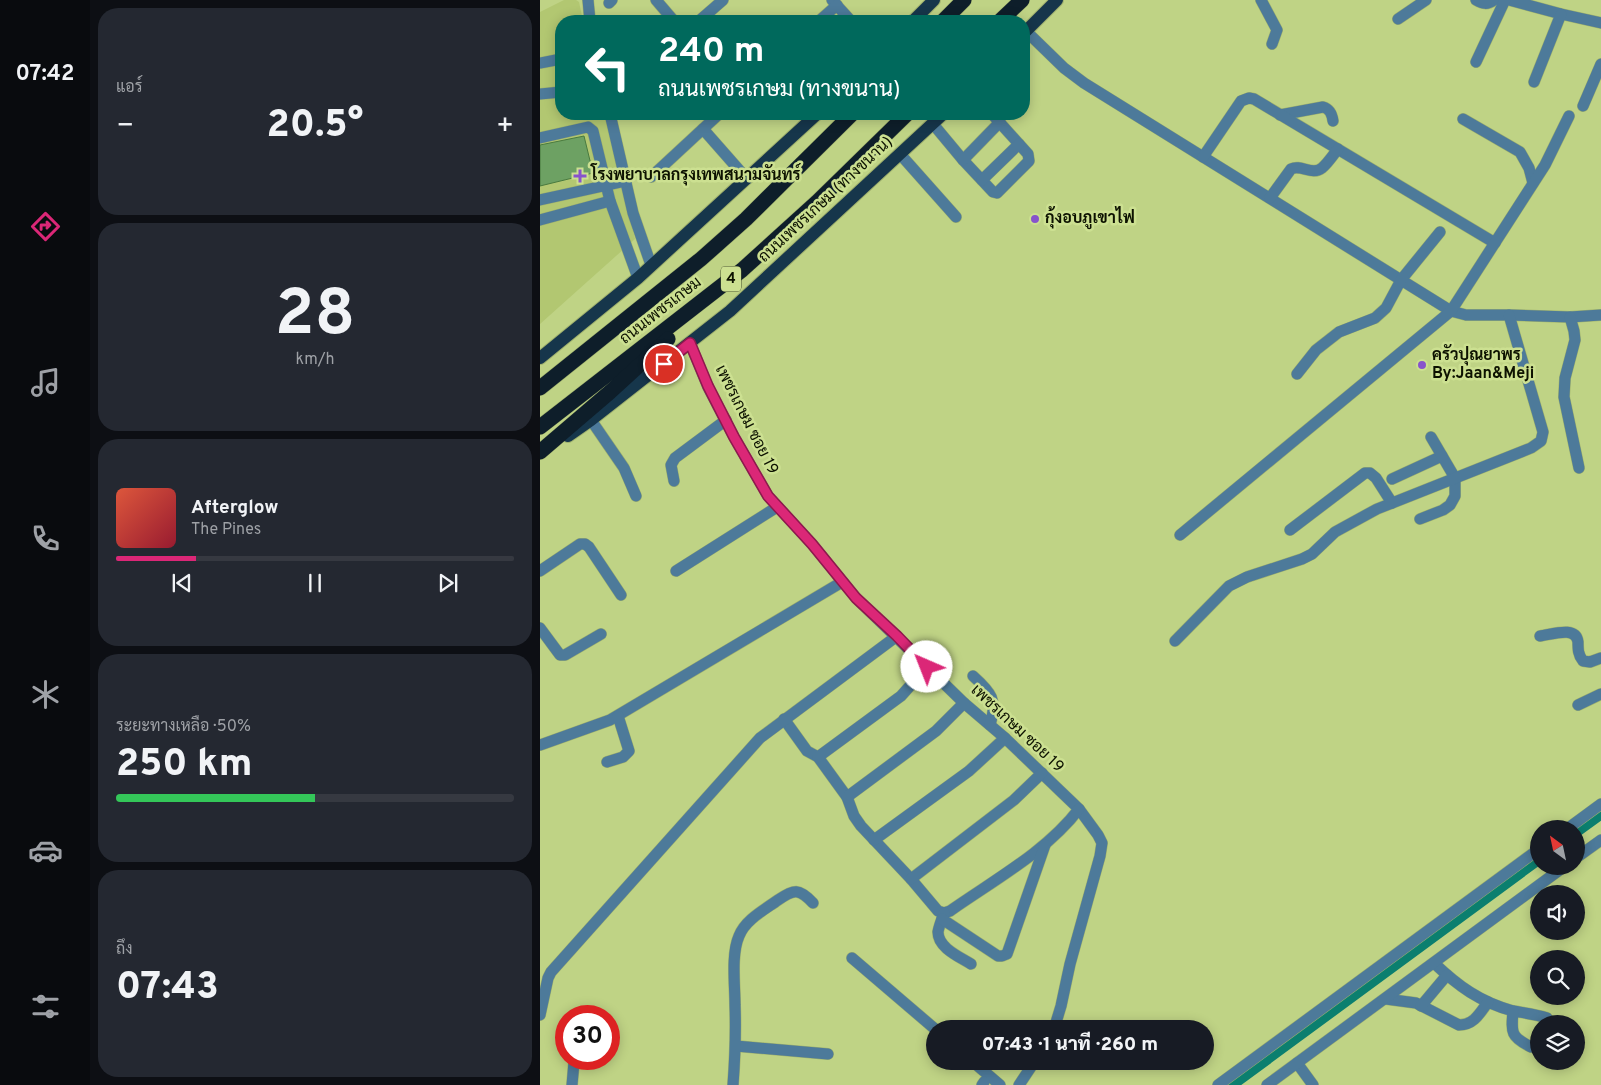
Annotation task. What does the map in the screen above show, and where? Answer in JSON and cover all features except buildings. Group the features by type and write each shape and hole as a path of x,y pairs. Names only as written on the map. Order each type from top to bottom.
{"highway":[{"path":"949,15 964,0"},
{"path":"1006,15 1022,0"},
{"name":"ถนนเพชรเกษม","path":"540,388 700,259 746,219 846,120"},
{"name":"ถนนเพชรเกษม","path":"540,427 742,270 817,202 901,120"},
{"path":"540,453 610,392 742,270"}],"main road":[{"path":"918,15 934,0"},
{"path":"1030,27 1056,0"},
{"path":"540,358 638,278 811,120"},
{"name":"ถนนเพชรเกษม (ทางขนาน)","path":"540,453 591,420 730,311 937,120"}],"street":[{"path":"588,0 589,15"},
{"path":"656,0 669,15"},
{"path":"706,15 723,0"},
{"path":"1261,0 1277,30 1272,44"},
{"path":"1398,19 1426,0"},
{"path":"1476,0 1483,4 1488,4 1494,0"},
{"path":"1476,62 1505,0"},
{"path":"1509,0 1601,23"},
{"path":"824,15 834,3 845,15"},
{"path":"1534,82 1561,14"},
{"path":"1030,37 1064,68 1084,83 1451,311 1466,316 1601,316"},
{"path":"540,63 555,60"},
{"path":"1583,106 1601,64"},
{"path":"540,94 555,93"},
{"path":"1203,157 1241,101 1245,99 1254,100 1495,243"},
{"path":"1280,115 1322,106 1331,112 1333,121"},
{"path":"1180,534 1451,311 1545,165 1569,116"},
{"path":"1463,119 1520,152 1529,168 1533,183"},
{"path":"611,120 634,213 651,265"},
{"path":"651,176 713,120"},
{"path":"963,160 994,120"},
{"path":"933,124 993,192 998,193 1029,161 1028,154 998,120"},
{"path":"540,138 588,127 593,131 610,201 638,278"},
{"path":"703,129 747,179"},
{"path":"982,180 1019,144"},
{"path":"1270,198 1291,169 1295,167 1318,171 1338,149"},
{"path":"900,154 956,217"},
{"path":"540,200 626,181"},
{"path":"540,220 610,201"},
{"path":"1297,374 1316,350 1339,332 1375,318 1386,308 1401,280 1440,232"},
{"path":"1174,641 1230,586 1247,576 1302,560 1312,554 1335,532 1377,509 1531,448 1540,440 1544,432 1509,315"},
{"path":"1570,317 1575,340 1566,378 1564,397 1579,468"},
{"name":"เพชรเกษม ซอย 19","path":"690,343 708,386 726,420 762,487 777,507 812,544 856,598 964,703 990,724 1042,773 1079,810 1098,835 1102,843 1100,856 1057,1020"},
{"path":"591,420 624,468 636,496"},
{"path":"674,481 671,465 675,458 726,420"},
{"path":"1420,519 1450,506 1455,496 1455,478 1431,437"},
{"path":"1392,479 1442,456"},
{"path":"1290,530 1365,473 1370,473 1376,478 1392,503"},
{"path":"676,571 777,507"},
{"path":"540,572 580,544 585,544 589,547 621,595"},
{"path":"540,745 618,716 842,582"},
{"path":"540,628 560,655 565,655 601,634"},
{"path":"1540,636 1567,631 1573,632 1577,637 1579,656 1583,660 1590,662 1601,658"},
{"path":"540,1015 551,972 760,738 897,636"},
{"path":"818,757 901,696 927,667"},
{"path":"973,676 986,688 991,696 994,712 990,724"},
{"path":"1578,705 1601,694"},
{"path":"847,797 936,731 964,703"},
{"path":"607,762 628,754 629,751 618,716"},
{"path":"784,719 807,752 818,757 847,797 854,816 938,911 998,956 1006,954 1045,845"},
{"path":"874,840 969,771 1005,738"},
{"path":"911,879 1014,800 1042,773"},
{"path":"1579,820 1601,804"},
{"path":"971,964 948,950 940,940 939,929 943,916 1045,845 1079,810"},
{"path":"1585,852 1601,840"},
{"path":"1218,1085 1530,856"},
{"path":"1267,1085 1553,875"},
{"path":"733,1085 736,1046 735,951 739,935 755,916 794,891 800,891 813,903"},
{"path":"852,958 926,1022"},
{"path":"1434,963 1462,988 1488,1002 1513,1011 1532,1015"},
{"path":"1422,1006 1447,975"},
{"path":"1386,999 1403,1000 1422,1006 1459,1026 1466,1025 1475,1020 1488,1002"},
{"path":"1513,1011 1512,1030 1514,1036 1520,1042 1530,1047"},
{"path":"736,1046 828,1054"},
{"path":"1297,1064 1313,1085"},
{"path":"572,1085 573,1070"},
{"path":"982,1070 1000,1085"},
{"path":"1019,1085 1029,1070"}],"shaded area":[{"name":"โรงพยาบาลกรุงเทพสนามจันทร์","path":"564,0 576,0 579,2 582,15 555,15 555,120 606,120 635,239 540,324 540,12"}],"waterway":[{"path":"1585,826 1601,814"},
{"path":"1232,1085 1530,866"}],"place":[{"name":"โรงพยาบาลกรุงเทพสนามจันทร์","path":"580,176"},
{"name":"กุ้งอบภูเขาไฟ","path":"1035,219"},
{"name":"ครัวปุณยาพร By:Jaan&Meji","path":"1422,365"}],"route":[{"path":"664,364 690,343 708,386 734,437 768,496 812,544 856,598 927,667"}]}
